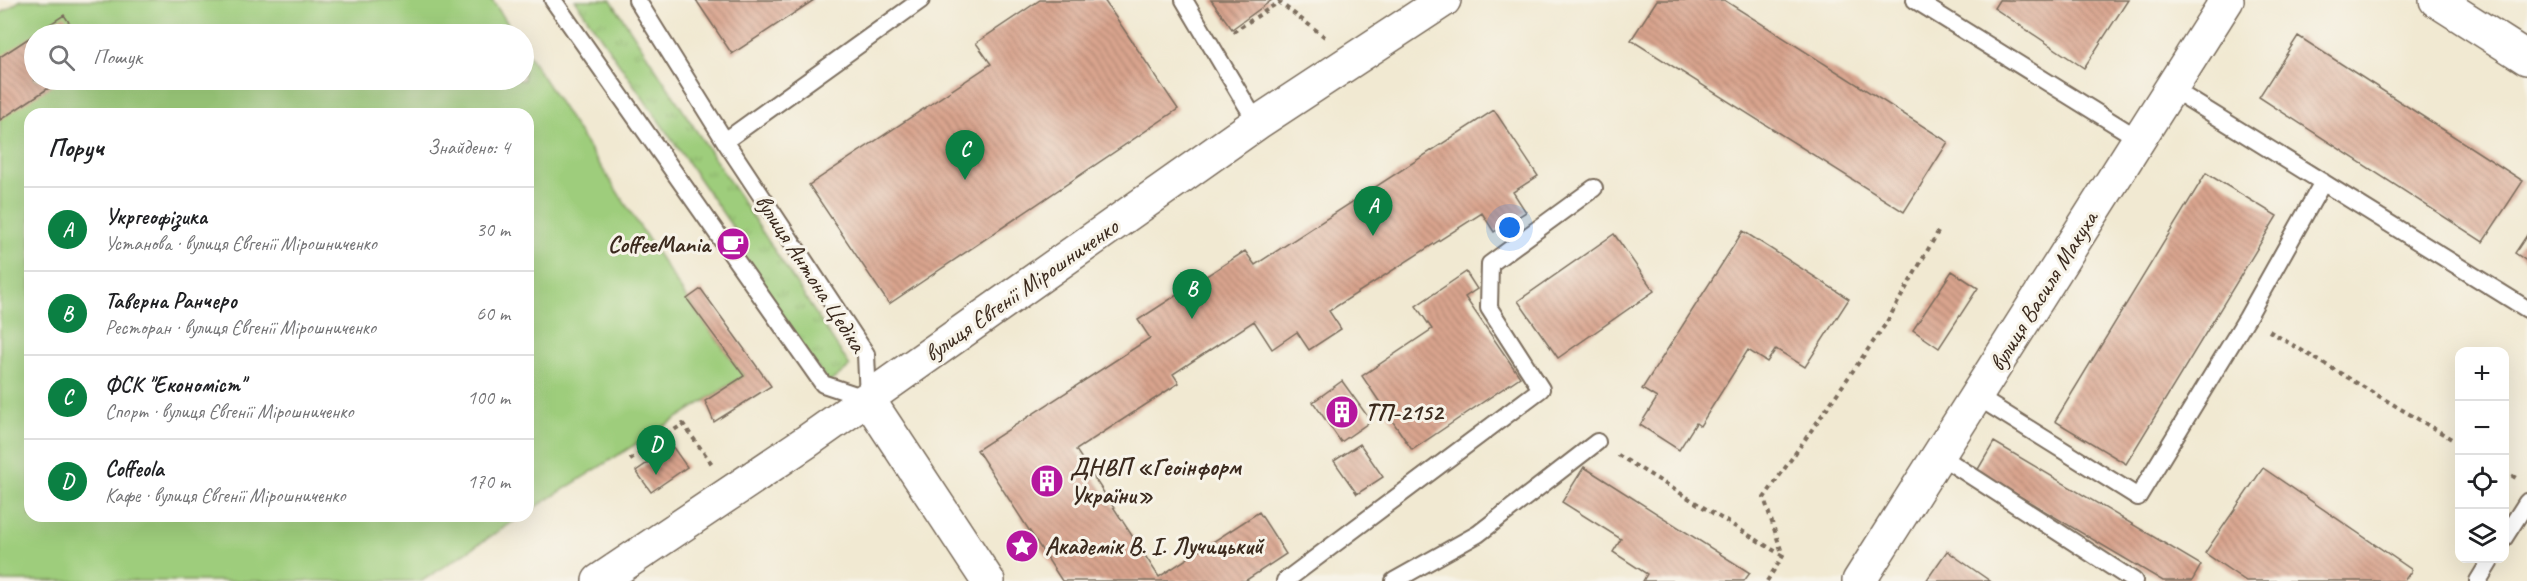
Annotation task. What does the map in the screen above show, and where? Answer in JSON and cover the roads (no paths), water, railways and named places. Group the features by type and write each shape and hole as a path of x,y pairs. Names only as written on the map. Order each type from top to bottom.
{"street":[{"name":"вулиця Євгенії Мірошниченко","path":"599,581 868,399 1257,123 1444,0"},
{"name":"вулиця Василя Макуха","path":"1859,581 2227,0"},
{"path":"2436,0 2527,58"},
{"path":"868,399 988,581"}],"lane":[{"path":"553,0 823,384 868,399"},
{"name":"вулиця Антона Цедіка","path":"637,0 725,141 866,354 868,399"},
{"path":"725,141 921,0"},
{"path":"1184,0 1257,123"},
{"path":"1916,0 2139,139"},
{"path":"2171,88 2527,309"},
{"path":"1976,396 2138,497 2247,318 2323,182"},
{"path":"1285,581 1541,389 1489,308 1490,264 1594,188"},
{"path":"1394,581 1478,534 1597,442"},
{"path":"1939,454 2134,581"},
{"path":"2509,531 2527,502"},
{"path":"2478,581 2489,563"}],"place":[{"name":"ФСК \"Економіст\"","path":"965,180"},
{"name":"Укргеофізика","path":"1373,236"},
{"name":"CoffeeMania","path":"733,244"},
{"name":"Таверна Ранчеро","path":"1192,319"},
{"name":"ТП-2152","path":"1342,412"},
{"name":"Coffeola","path":"656,475"},
{"name":"ДНВП «Геоінформ України»","path":"1047,481"},
{"name":"Академік В. І. Лучицький","path":"1022,546"}]}
